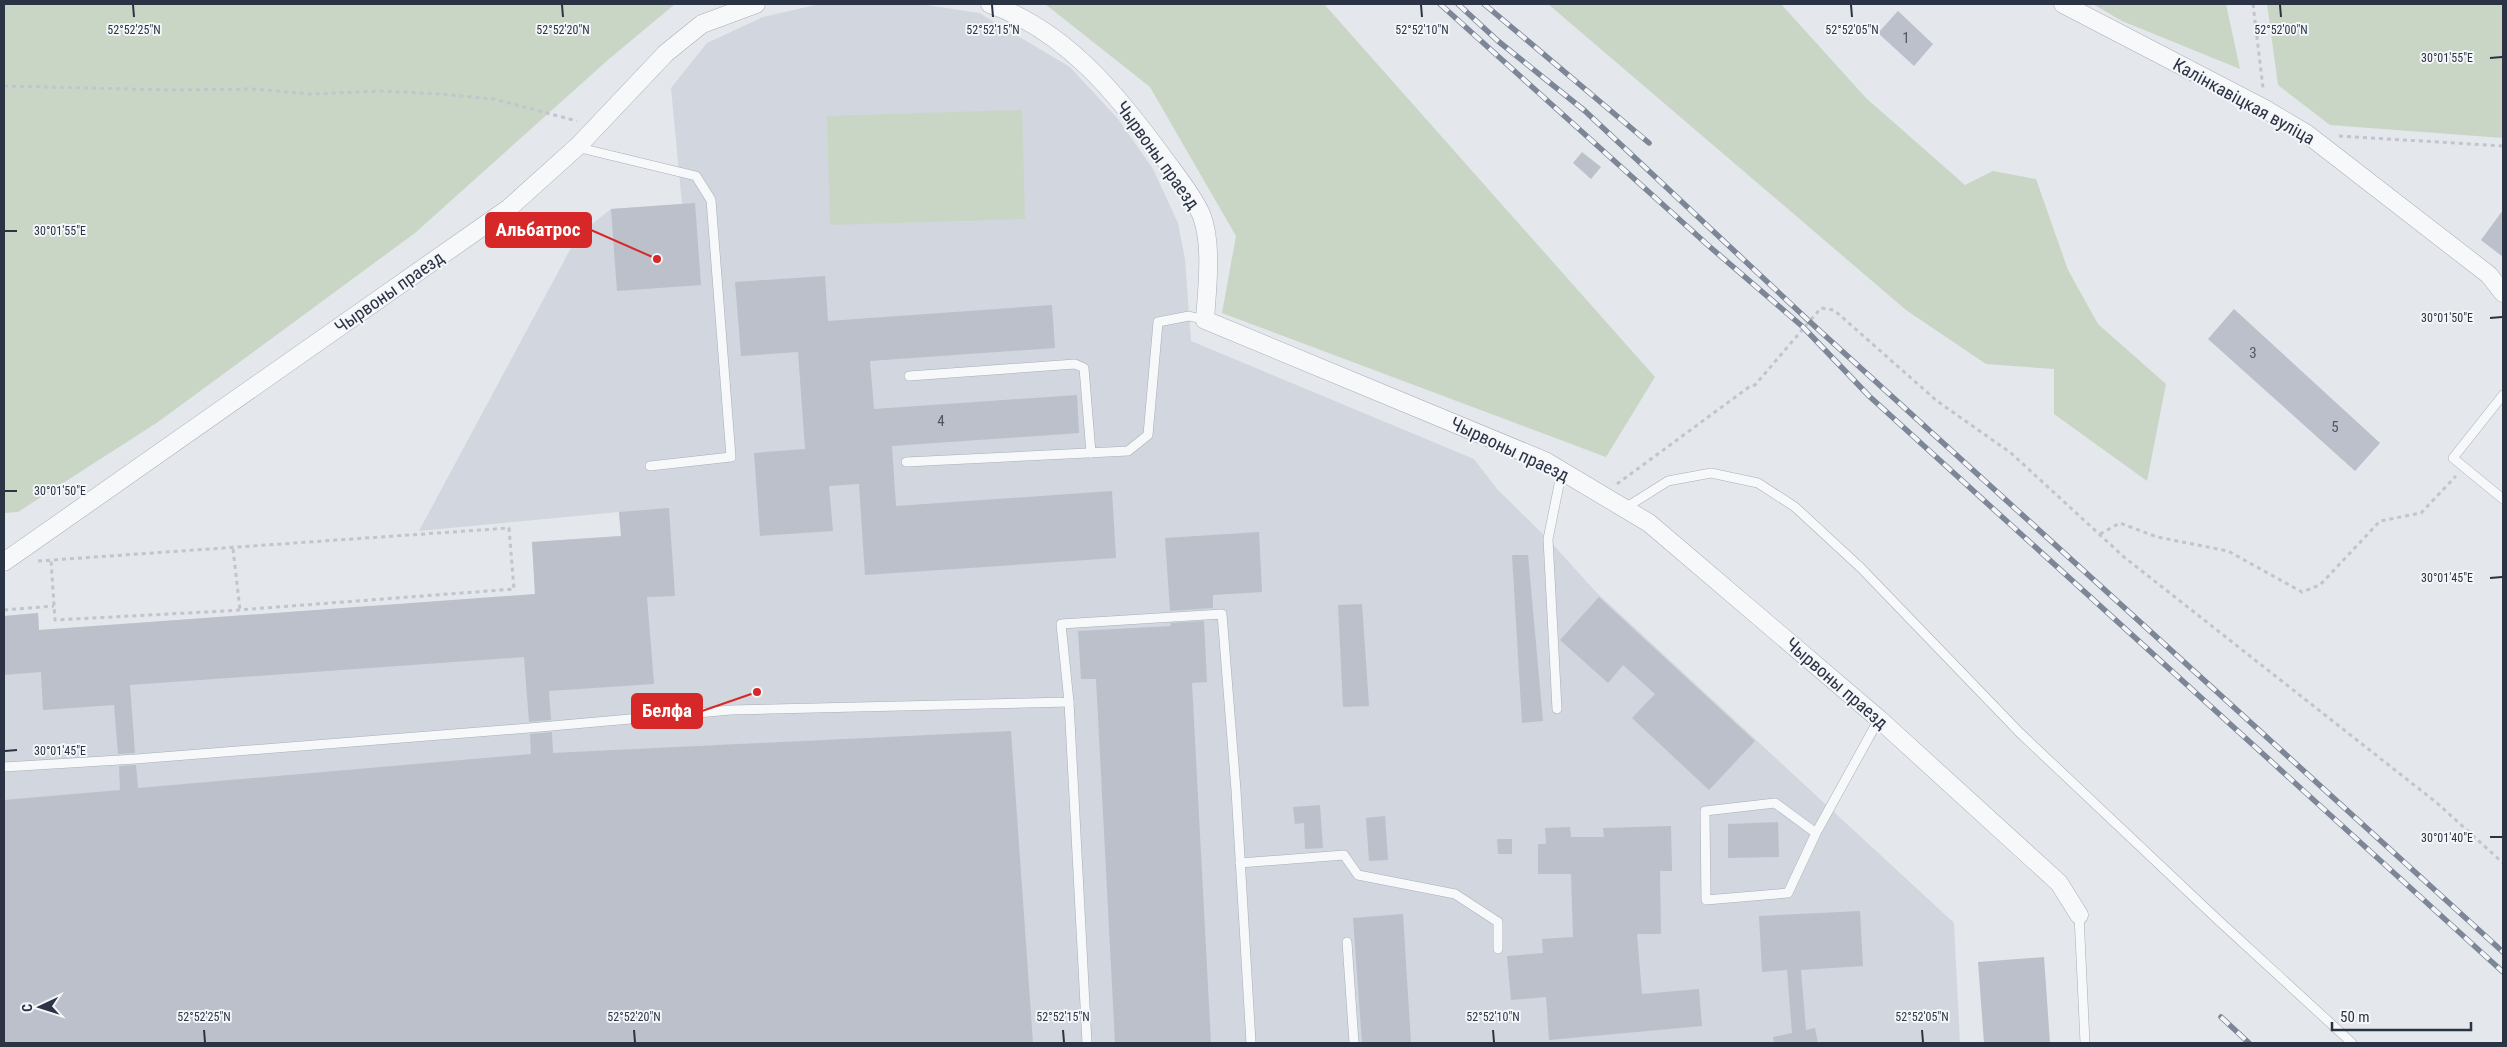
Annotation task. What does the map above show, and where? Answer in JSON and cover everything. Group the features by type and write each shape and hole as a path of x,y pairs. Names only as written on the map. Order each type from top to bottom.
{"street":[{"name":"Чырвоны праезд","path":"5,562 509,208 576,147 666,53 702,24 756,4"},
{"name":"Чырвоны праезд","path":"990,4 1042,30 1075,53 1127,108 1185,187 1201,214 1205,231 1208,265 1205,320 1546,461 1649,523 1879,719 2059,882 2078,915"},
{"name":"Калінкавіцкая вуліца","path":"2063,4 2265,109 2307,134 2489,275 2503,293"}],"lane":[{"path":"576,147 696,176 711,200 731,457 650,466"},
{"path":"906,462 1128,451 1148,435 1158,322 1189,316 1205,320"},
{"path":"909,376 1075,364 1084,368 1091,453"},
{"path":"2503,395 2453,458 2503,499"},
{"path":"1557,709 1548,539 1562,470"},
{"path":"1625,508 1668,480 1711,472 1758,483 1794,507 1861,568 2020,733 2217,919 2352,1043"},
{"path":"1087,1043 1069,702 1061,624 1222,614 1251,1043"},
{"path":"4,767 136,759 520,729 731,710 1069,702"},
{"path":"1816,833 1775,803 1705,812 1706,900 1788,893 1816,833 1879,719"},
{"path":"1240,863 1344,855 1358,875 1454,894 1498,922 1498,949"},
{"path":"2078,915 2084,1043"},
{"path":"1347,942 1354,1043"}],"path":[{"path":"2253,4 2265,109"},
{"path":"4,86 171,90 253,89 311,94 382,91 440,94 494,98 595,126"},
{"path":"2337,136 2503,146"},
{"path":"1603,495 1749,387 1755,385 1821,308 1834,310 1936,401 2011,453 2124,557 2437,803 2503,863"},
{"path":"2100,534 2120,523 2157,537 2228,552 2302,592 2320,586 2380,521 2421,513 2464,467"},
{"path":"5,562 510,528 514,590 240,610 55,620 51,560"},
{"path":"233,548 240,610"},
{"path":"4,610 54,606"}],"shaded area":[{"path":"820,4 920,4 979,13 1070,67 1118,119 1153,169 1178,223 1185,259 1191,341 1474,459 1497,489 1548,539 1595,591 1954,923 1960,1043 4,1043 4,616 38,613 39,630 517,596 536,610 532,542 621,536 619,512 419,531 578,235 611,209 682,204 671,88 707,43 763,17"}],"green space":[{"path":"4,4 675,4 609,59 415,233 158,422 18,512 4,513"},
{"path":"1045,4 1324,4 1655,377 1606,457 1222,313 1236,236 1150,87"},
{"path":"1548,4 1781,4 1866,98 1965,185 1993,171 2036,179 2068,270 2098,324 2166,384 2147,481 2054,414 2054,369 1986,364 1906,310"},
{"path":"2093,4 2226,4 2240,69 2122,21"},
{"path":"2267,4 2503,4 2503,138 2330,125 2278,85"},
{"path":"1022,110 1025,219 830,225 827,116"}],"building":[{"path":"1898,11 1933,44 1914,66 1878,33"},
{"path":"1582,152 1601,167 1591,179 1573,163"},
{"path":"695,203 701,285 617,291 611,209"},
{"path":"2503,210 2503,257 2481,240"},
{"path":"825,276 828,321 1052,305 1055,348 870,361 874,409 1077,395 1079,433 892,446 896,506 1112,491 1116,558 865,575 859,484 829,486 833,531 760,536 754,453 805,449 798,352 741,356 735,282"},
{"path":"2234,309 2380,443 2355,471 2208,339"},
{"path":"669,508 675,596 647,597 654,684 549,691 551,720 529,722 524,657 130,685 135,753 118,754 114,705 43,710 41,672 4,675 4,616 38,613 39,630 535,594 532,542 621,536 619,512"},
{"path":"1259,532 1262,592 1213,595 1213,608 1170,611 1165,538"},
{"path":"1512,555 1528,555 1543,721 1522,723"},
{"path":"1599,597 1755,741 1709,790 1632,718 1655,694 1623,665 1608,683 1560,640"},
{"path":"1362,604 1369,706 1343,707 1338,605"},
{"path":"1204,621 1207,682 1192,683 1211,1043 1115,1043 1096,679 1081,679 1078,631 1171,626 1170,623"},
{"path":"1011,731 1033,1043 4,1043 4,800 120,790 119,766 136,765 138,788 531,754 530,734 552,732 553,753"},
{"path":"1320,805 1323,848 1305,849 1304,823 1295,824 1293,807"},
{"path":"1385,816 1388,860 1369,861 1366,818"},
{"path":"1778,822 1779,857 1728,858 1728,824"},
{"path":"1671,826 1672,871 1660,871 1661,934 1637,934 1642,994 1699,989 1702,1026 1549,1040 1546,997 1511,1000 1507,956 1543,953 1542,939 1573,937 1571,874 1538,874 1538,844 1546,844 1545,828 1570,827 1571,837 1604,837 1603,828"},
{"path":"1497,839 1512,839 1512,854 1498,854"},
{"path":"1860,911 1863,966 1801,970 1806,1030 1815,1028 1818,1043 1774,1043 1773,1037 1792,1033 1787,970 1762,972 1759,916"},
{"path":"1403,914 1411,1043 1362,1043 1353,918"},
{"path":"2044,957 2050,1043 1984,1043 1978,962"}],"railway":[{"path":"1440,4 1710,247 1803,327 1869,396 2503,972"},
{"path":"1458,4 1498,41 1585,111 1809,321 2503,952"},
{"path":"1484,4 1649,143"},
{"path":"2221,1017 2249,1043"}],"place":[{"name":"Альбатрос","path":"657,259"},
{"name":"Белфа","path":"757,692"}]}
